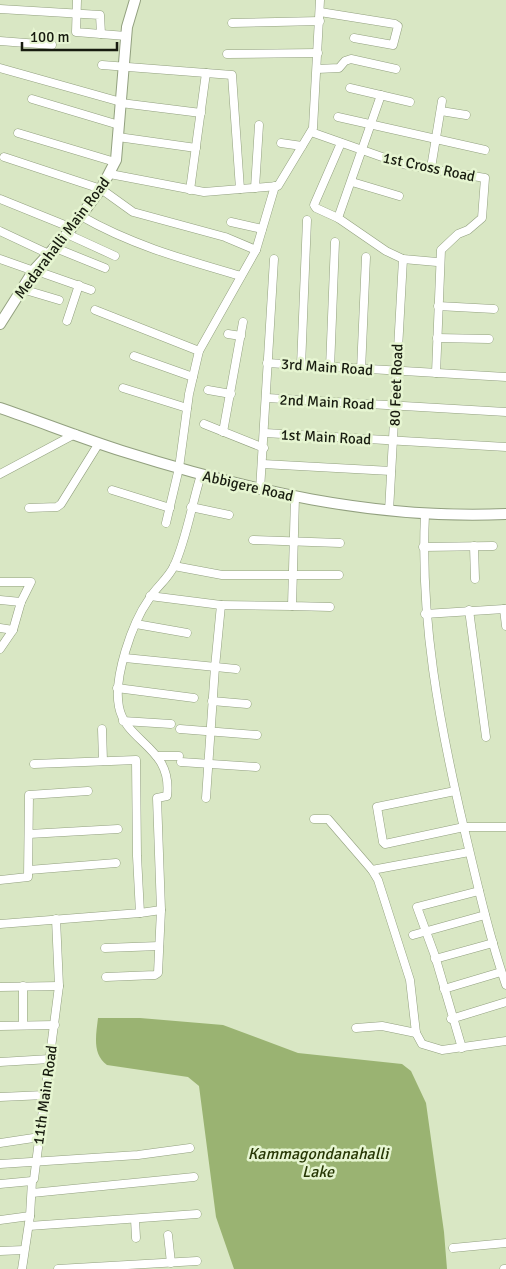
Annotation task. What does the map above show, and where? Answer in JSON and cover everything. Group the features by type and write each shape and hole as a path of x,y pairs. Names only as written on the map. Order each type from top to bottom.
{"street":[{"path":"77,0 76,32 126,36"},
{"name":"Medarahalli Main Road","path":"0,324 34,270 70,231 101,189 115,162 126,36 135,0"},
{"path":"110,174 204,192 278,186 313,128 320,0"},
{"path":"0,9 100,16 101,34"},
{"path":"320,12 398,26 394,45 354,38"},
{"path":"232,23 320,21"},
{"path":"0,41 52,45"},
{"path":"227,54 318,53"},
{"path":"317,69 336,69 345,60 351,59 396,69"},
{"path":"102,65 232,75 240,189"},
{"path":"0,68 121,102 201,113"},
{"path":"190,190 206,73"},
{"path":"350,88 410,102"},
{"path":"338,218 381,95"},
{"path":"32,99 119,125"},
{"path":"431,168 442,101"},
{"path":"440,111 466,115"},
{"path":"338,117 485,150"},
{"path":"255,188 258,125"},
{"name":"1st Cross Road","path":"311,132 402,164 485,178 482,218 468,230 458,234 441,250 436,373"},
{"path":"18,133 115,162"},
{"path":"118,137 196,148"},
{"path":"280,143 302,146"},
{"path":"341,143 314,205 316,208 338,218 386,251 403,259 437,262"},
{"path":"4,157 101,189 133,212 225,237 256,250"},
{"path":"352,182 399,196"},
{"path":"166,523 179,468 187,408 199,351 210,328 256,250 275,186"},
{"path":"0,199 70,231 115,256"},
{"path":"81,216 117,236 162,253 241,276"},
{"path":"301,366 307,220"},
{"path":"231,222 262,229"},
{"path":"0,231 105,268"},
{"path":"330,368 335,242"},
{"path":"361,370 366,256"},
{"path":"0,259 91,290"},
{"path":"260,490 265,433 267,363 274,259"},
{"name":"80 Feet Road","path":"389,511 403,259"},
{"path":"67,321 79,285"},
{"path":"22,289 59,300"},
{"path":"438,306 494,309"},
{"path":"95,310 199,351"},
{"path":"223,432 243,322"},
{"path":"228,334 241,336"},
{"path":"437,338 489,339"},
{"path":"134,356 193,377"},
{"name":"3rd Main Road","path":"267,363 506,377"},
{"path":"123,388 187,408"},
{"path":"208,390 231,394"},
{"name":"2nd Main Road","path":"267,398 506,412"},
{"name":"Abbigere Road","path":"0,408 99,443 201,475 260,490 389,511 425,514 506,514"},
{"path":"204,424 264,448"},
{"name":"1st Main Road","path":"265,433 506,447"},
{"path":"0,473 75,434"},
{"path":"29,508 60,504 99,443"},
{"path":"263,464 392,471"},
{"path":"106,977 158,974 163,796 168,785 164,768 156,756 123,721 117,688 136,624 150,596 174,566 201,475"},
{"path":"112,490 170,508"},
{"path":"292,606 295,497"},
{"path":"191,508 229,515"},
{"path":"425,514 423,548 425,614 443,736 469,852 493,944 506,985"},
{"path":"253,540 294,543 340,543"},
{"path":"474,546 475,579"},
{"path":"423,548 493,546"},
{"path":"174,566 222,575 293,574 340,576"},
{"path":"0,582 31,582 21,602 13,630 0,650"},
{"path":"150,596 221,605 330,607"},
{"path":"0,600 21,602"},
{"path":"206,798 214,667 221,605"},
{"path":"425,614 505,609 506,626"},
{"path":"468,610 486,737"},
{"path":"136,624 187,633"},
{"path":"0,628 13,630"},
{"path":"125,658 236,669"},
{"path":"117,688 194,698"},
{"path":"212,702 247,704"},
{"path":"123,721 171,724"},
{"path":"102,729 103,761"},
{"path":"180,729 257,735"},
{"path":"156,756 208,764 256,767"},
{"path":"34,764 136,760 137,856 140,913"},
{"path":"0,880 24,879 28,877 30,870 29,795 88,791"},
{"path":"455,791 377,807 383,842 385,844 464,827 506,827"},
{"path":"314,819 328,819 372,870 378,880 410,980 416,1033 422,1044 436,1049 462,1048 506,1041"},
{"path":"29,834 118,829"},
{"path":"372,870 469,852"},
{"path":"30,870 116,863"},
{"path":"462,1048 451,1019 436,959 417,907 479,891"},
{"path":"0,924 161,910"},
{"path":"412,935 485,915"},
{"name":"11th Main Road","path":"22,1269 29,1226 32,1181 34,1179 55,1025 58,986 56,919"},
{"path":"436,959 493,944"},
{"path":"105,948 159,946"},
{"path":"444,989 501,972"},
{"path":"23,986 23,1025"},
{"path":"0,987 58,986"},
{"path":"451,1019 506,1002"},
{"path":"0,1026 55,1025"},
{"path":"356,1028 382,1026 416,1033"},
{"path":"0,1062 50,1060"},
{"path":"0,1097 45,1096"},
{"path":"0,1143 40,1137"},
{"path":"0,1164 138,1155 190,1148"},
{"path":"32,1193 194,1177"},
{"path":"0,1184 32,1181"},
{"path":"29,1226 197,1214"},
{"path":"0,1220 30,1216"},
{"path":"135,1219 136,1238"},
{"path":"168,1235 171,1263"},
{"path":"453,1248 506,1243"},
{"path":"0,1251 24,1250"},
{"path":"58,1269 150,1267 198,1261"}],"water":[{"name":"Kammagondanahalli Lake","path":"98,1018 140,1018 223,1025 298,1053 402,1064 411,1071 426,1103 444,1232 447,1269 234,1269 216,1217 199,1086 188,1077 107,1065 102,1061 97,1050"}]}
